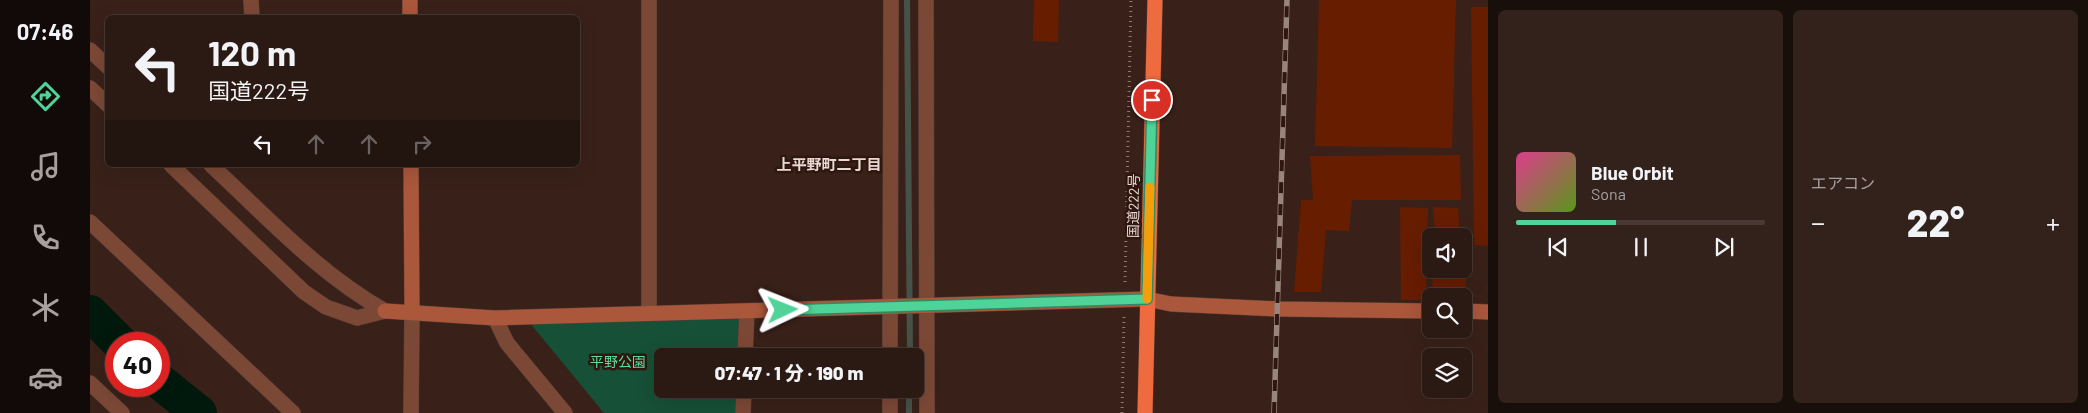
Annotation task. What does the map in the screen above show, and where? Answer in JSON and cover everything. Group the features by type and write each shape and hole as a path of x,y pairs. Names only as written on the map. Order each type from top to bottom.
{"highway":[{"name":"国道222号","path":"1146,413 1155,0"}],"street":[{"path":"251,0 252,15"},
{"path":"410,0 410,15"},
{"path":"649,0 649,313"},
{"path":"891,0 896,306 891,348"},
{"path":"926,0 923,306 927,413"},
{"path":"90,50 105,64"},
{"path":"90,88 105,102"},
{"path":"172,167 304,292 326,307 357,318 385,311 412,311 495,318 747,312 1125,299 1147,299 1171,304 1278,309 1422,311"},
{"path":"213,167 324,269 353,293 385,311"},
{"path":"411,167 411,413"},
{"path":"90,222 293,413"},
{"path":"1472,311 1488,312"},
{"path":"745,348 747,312"},
{"path":"495,318 507,343 564,413"},
{"path":"90,383 122,413"},
{"path":"743,413 744,398"},
{"path":"890,398 890,413"}],"path":[{"path":"1122,413 1131,0"}],"green space":[{"name":"平野公園","path":"741,311 740,348 654,348 654,398 739,398 739,413 604,413 525,317"}],"building":[{"path":"1034,0 1059,0 1058,42 1033,41"},
{"path":"1319,0 1456,0 1452,148 1315,146"},
{"path":"1471,7 1488,7 1488,246 1474,245"},
{"path":"1460,155 1461,200 1352,200 1349,231 1326,230 1321,292 1294,292 1301,200 1313,200 1310,156"},
{"path":"1400,207 1428,208 1428,228 1422,228 1422,278 1426,278 1426,288 1422,288 1422,300 1401,300"},
{"path":"1433,207 1458,208 1459,228 1434,228"},
{"path":"1433,278 1466,278 1466,288 1432,288"}],"waterway":[{"path":"907,0 910,348"},
{"path":"90,313 109,332"},
{"path":"170,390 199,413"},
{"path":"909,398 909,413"}],"railway":[{"path":"1274,413 1287,0"}],"slow traffic":[{"path":"1147,299 1150,187"}],"district":[{"name":"上平野町二丁目","path":"829,164"}],"route":[{"path":"783,310 1147,299 1152,100"}]}
